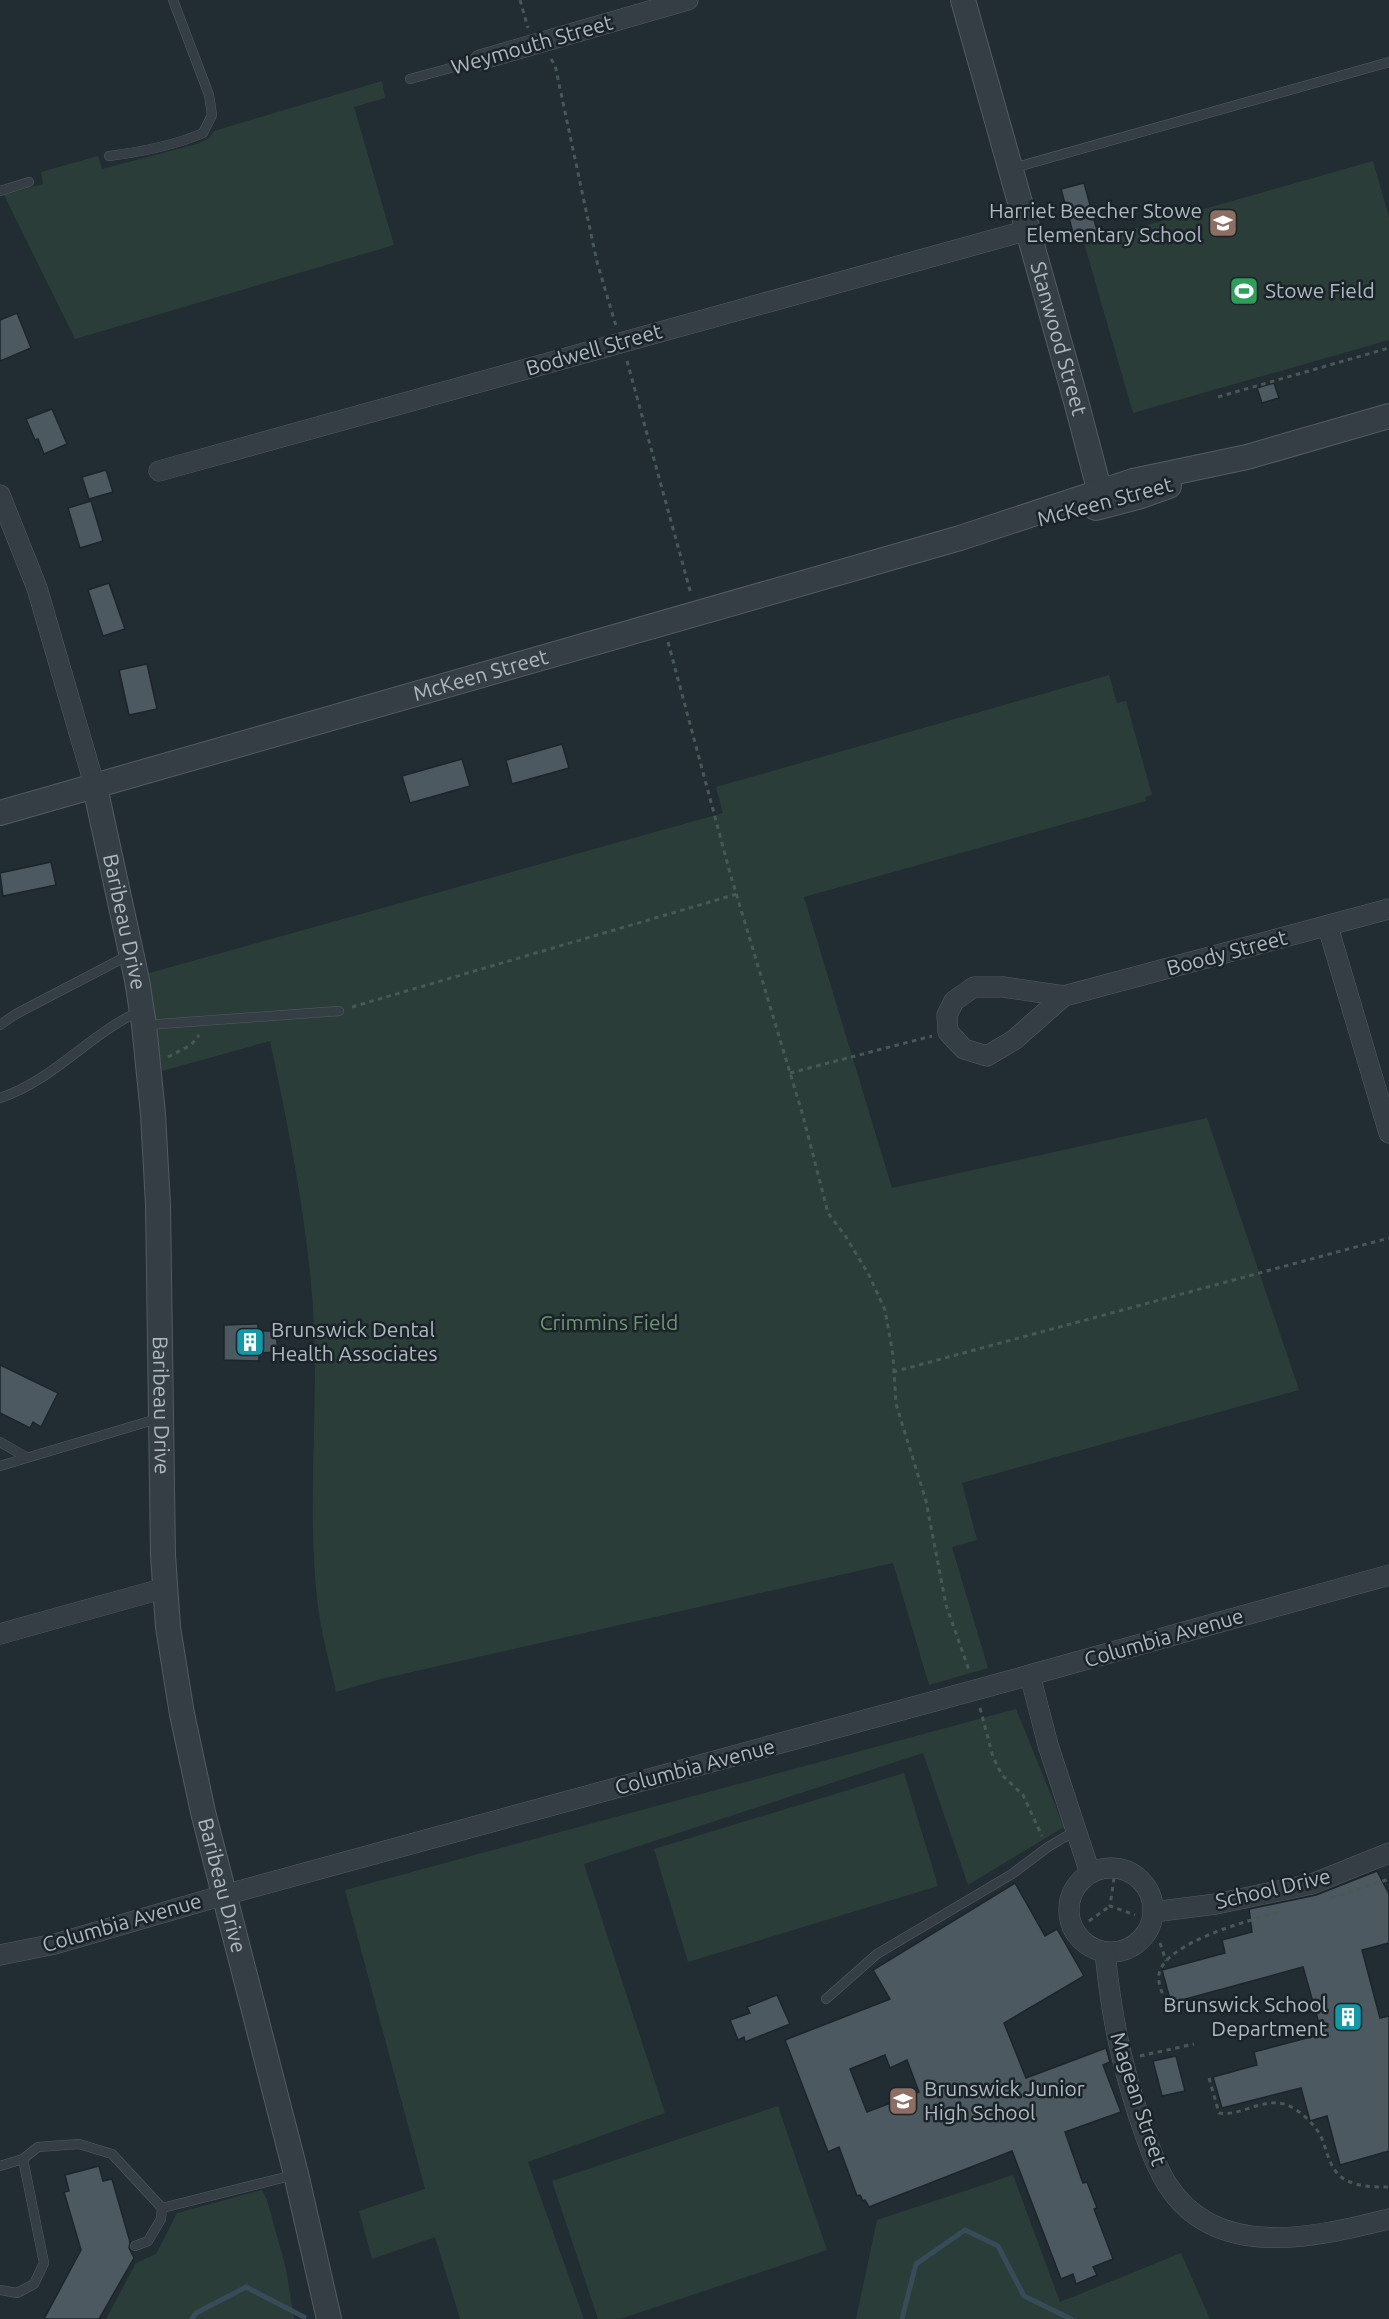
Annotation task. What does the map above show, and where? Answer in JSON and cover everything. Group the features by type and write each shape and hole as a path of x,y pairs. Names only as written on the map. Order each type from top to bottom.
{"street":[{"name":"Weymouth Street","path":"480,60 688,0"},
{"name":"Stanwood Street","path":"963,0 1101,499"},
{"name":"Bodwell Street","path":"159,471 1028,230"},
{"name":"McKeen Street","path":"0,813 960,538 1101,499 1138,497 1247,457 1389,416"},
{"name":"Baribeau Drive","path":"0,495 37,588 95,787 143,1018 153,1114 157,1193 160,1418 168,1627 182,1714 203,1812 296,2174 328,2319"},
{"name":"Boody Street","path":"1064,996 1014,1040 987,1056 964,1049 948,1032 947,1014 954,1001 974,987 1003,987 1064,996 1389,909"},
{"path":"1328,927 1389,1133"},
{"name":"Columbia Avenue","path":"0,1955 55,1944 224,1895 1030,1676 1389,1575"},
{"path":"0,1634 165,1588"},
{"path":"1030,1676 1048,1745 1090,1873"},
{"name":"School Drive","path":"1144,1914 1216,1904 1312,1884 1389,1853"},
{"path":"1108,1868 1120,1869 1134,1875 1149,1894 1144,1914 1149,1928 1137,1943 1117,1952 1106,1952 1095,1949 1079,1938 1070,1919 1068,1907 1076,1886 1090,1873 1108,1868"},
{"name":"Magean Street","path":"1106,1952 1113,2022 1130,2087 1158,2168 1179,2200 1208,2222 1224,2229 1256,2237 1304,2237 1389,2219"}],"lane":[{"path":"109,156 142,152 189,140 203,133 212,115 209,95 173,0"},
{"name":"Weymouth Street","path":"411,79 480,60"},
{"path":"1010,169 1389,62"},
{"path":"0,191 29,182"},
{"path":"0,1025 16,1014 131,954"},
{"path":"0,1098 47,1076 119,1021 143,1018 210,1020 339,1011"},
{"path":"0,1466 160,1418"},
{"path":"0,1442 26,1457"},
{"path":"826,1999 877,1954 1012,1874 1048,1847 1075,1831"},
{"path":"0,2166 23,2159 38,2147 79,2144 112,2154 162,2208 161,2219 148,2241 135,2246"},
{"path":"0,2290 17,2293 34,2284 44,2263 23,2159"},
{"path":"162,2208 296,2174"}],"path":[{"path":"520,0 528,29 540,42 555,65 597,262 692,593 689,598"},
{"path":"1218,397 1389,348"},
{"path":"668,640 737,894 790,1073 828,1213 869,1275 885,1310 893,1355 897,1404 926,1501 946,1605 969,1670"},
{"path":"339,1011 737,894"},
{"path":"164,1060 191,1045 210,1020"},
{"path":"790,1073 948,1032"},
{"path":"893,1372 1389,1238"},
{"path":"980,1708 993,1757 1002,1775 1023,1795 1048,1847"},
{"path":"1089,1921 1110,1906 1114,1878"},
{"path":"1329,1899 1389,1879"},
{"path":"1110,1906 1144,1914"},
{"path":"1172,2009 1166,2001 1158,1980 1159,1972 1166,1961 1214,1932 1291,1909"},
{"path":"1160,1943 1166,1961"},
{"path":"1138,2056 1194,2044"},
{"path":"1209,2078 1219,2113 1272,2103 1283,2103 1293,2107 1321,2136 1331,2164 1344,2179 1364,2186 1389,2187"}],"green space":[{"path":"382,81 385,98 354,107 394,245 75,339 4,195 43,184 41,172 98,156 102,169 197,144 209,138 214,131"},
{"name":"Stowe Field","path":"1373,161 1389,217 1389,340 1133,413 1084,243"},
{"name":"Crimmins Field","path":"1109,675 1117,703 1126,701 1152,795 1145,797 1146,801 804,897 892,1188 1207,1118 1299,1390 962,1483 977,1540 952,1547 988,1668 929,1685 893,1563 381,1679 336,1692 320,1621 314,1564 315,1358 308,1252 298,1182 270,1041 162,1071 146,974 723,813 716,787"},
{"path":"1016,1709 1064,1827 968,1885 923,1753 584,1864 665,2113 528,2162 584,2319 460,2319 435,2237 372,2259 359,2211 425,2189 345,1890"},
{"path":"904,1773 938,1886 688,1962 654,1849"},
{"path":"778,2106 827,2250 620,2319 598,2319 552,2181"},
{"path":"1013,2175 1060,2302 1181,2253 1210,2319 856,2319 877,2220"},
{"path":"262,2190 267,2200 286,2269 294,2319 106,2319 136,2263 156,2254 177,2213"}],"building":[{"path":"1084,183 1098,234 1075,240 1061,189"},
{"path":"17,313 31,348 0,361 0,320"},
{"path":"1274,383 1279,398 1262,403 1257,388"},
{"path":"52,409 67,444 44,454 26,419"},
{"path":"106,470 113,492 89,499 82,477"},
{"path":"91,501 103,541 80,548 68,508"},
{"path":"109,583 125,629 103,636 88,590"},
{"path":"147,664 157,709 129,715 119,670"},
{"path":"562,744 569,768 512,784 506,760"},
{"path":"462,759 470,786 410,803 402,776"},
{"path":"51,862 56,885 3,896 0,873"},
{"name":"Brunswick Dental Health Associates","path":"258,1324 258,1331 276,1331 278,1352 259,1353 259,1361 224,1360 224,1325"},
{"path":"0,1365 58,1393 41,1427 33,1422 30,1428 0,1413"},
{"name":"Brunswick School Department","path":"1377,1871 1389,1894 1389,1943 1362,1950 1380,2018 1389,2016 1389,2151 1340,2165 1327,2116 1310,2121 1301,2088 1222,2108 1213,2077 1257,2065 1254,2052 1322,2034 1303,1967 1171,2003 1162,1970 1225,1953 1222,1940 1252,1932 1249,1909 1316,1895"},
{"name":"Brunswick Junior High School","path":"1015,1883 1045,1936 1057,1929 1084,1976 1004,2023 1026,2078 1106,2048 1110,2062 1103,2065 1121,2112 1065,2132 1083,2183 1087,2182 1097,2208 1094,2209 1113,2259 1093,2267 1097,2275 1076,2284 1073,2274 1061,2279 1012,2151 869,2207 860,2195 857,2196 839,2147 828,2152 785,2040 890,1999 873,1970","holes":["885,2055 890,2068 907,2060 919,2092 867,2112 850,2069"]},
{"path":"777,1995 790,2024 745,2042 744,2037 738,2040 730,2020 750,2013 747,2007"},
{"path":"1176,2056 1185,2091 1162,2096 1153,2061"},
{"path":"99,2166 103,2181 112,2179 130,2242 129,2248 134,2258 99,2319 44,2319 81,2250 64,2192 69,2191 65,2175"}],"waterway":[{"path":"902,2319 916,2264 965,2230 998,2246 1024,2296 1071,2319"},
{"path":"192,2319 196,2313 246,2287 304,2317"}],"place":[{"name":"Harriet Beecher Stowe Elementary School","path":"1223,223"},
{"name":"Stowe Field","path":"1244,291"},
{"name":"Brunswick Dental Health Associates","path":"250,1342"},
{"name":"Brunswick School Department","path":"1348,2017"},
{"name":"Brunswick Junior High School","path":"903,2101"}]}
